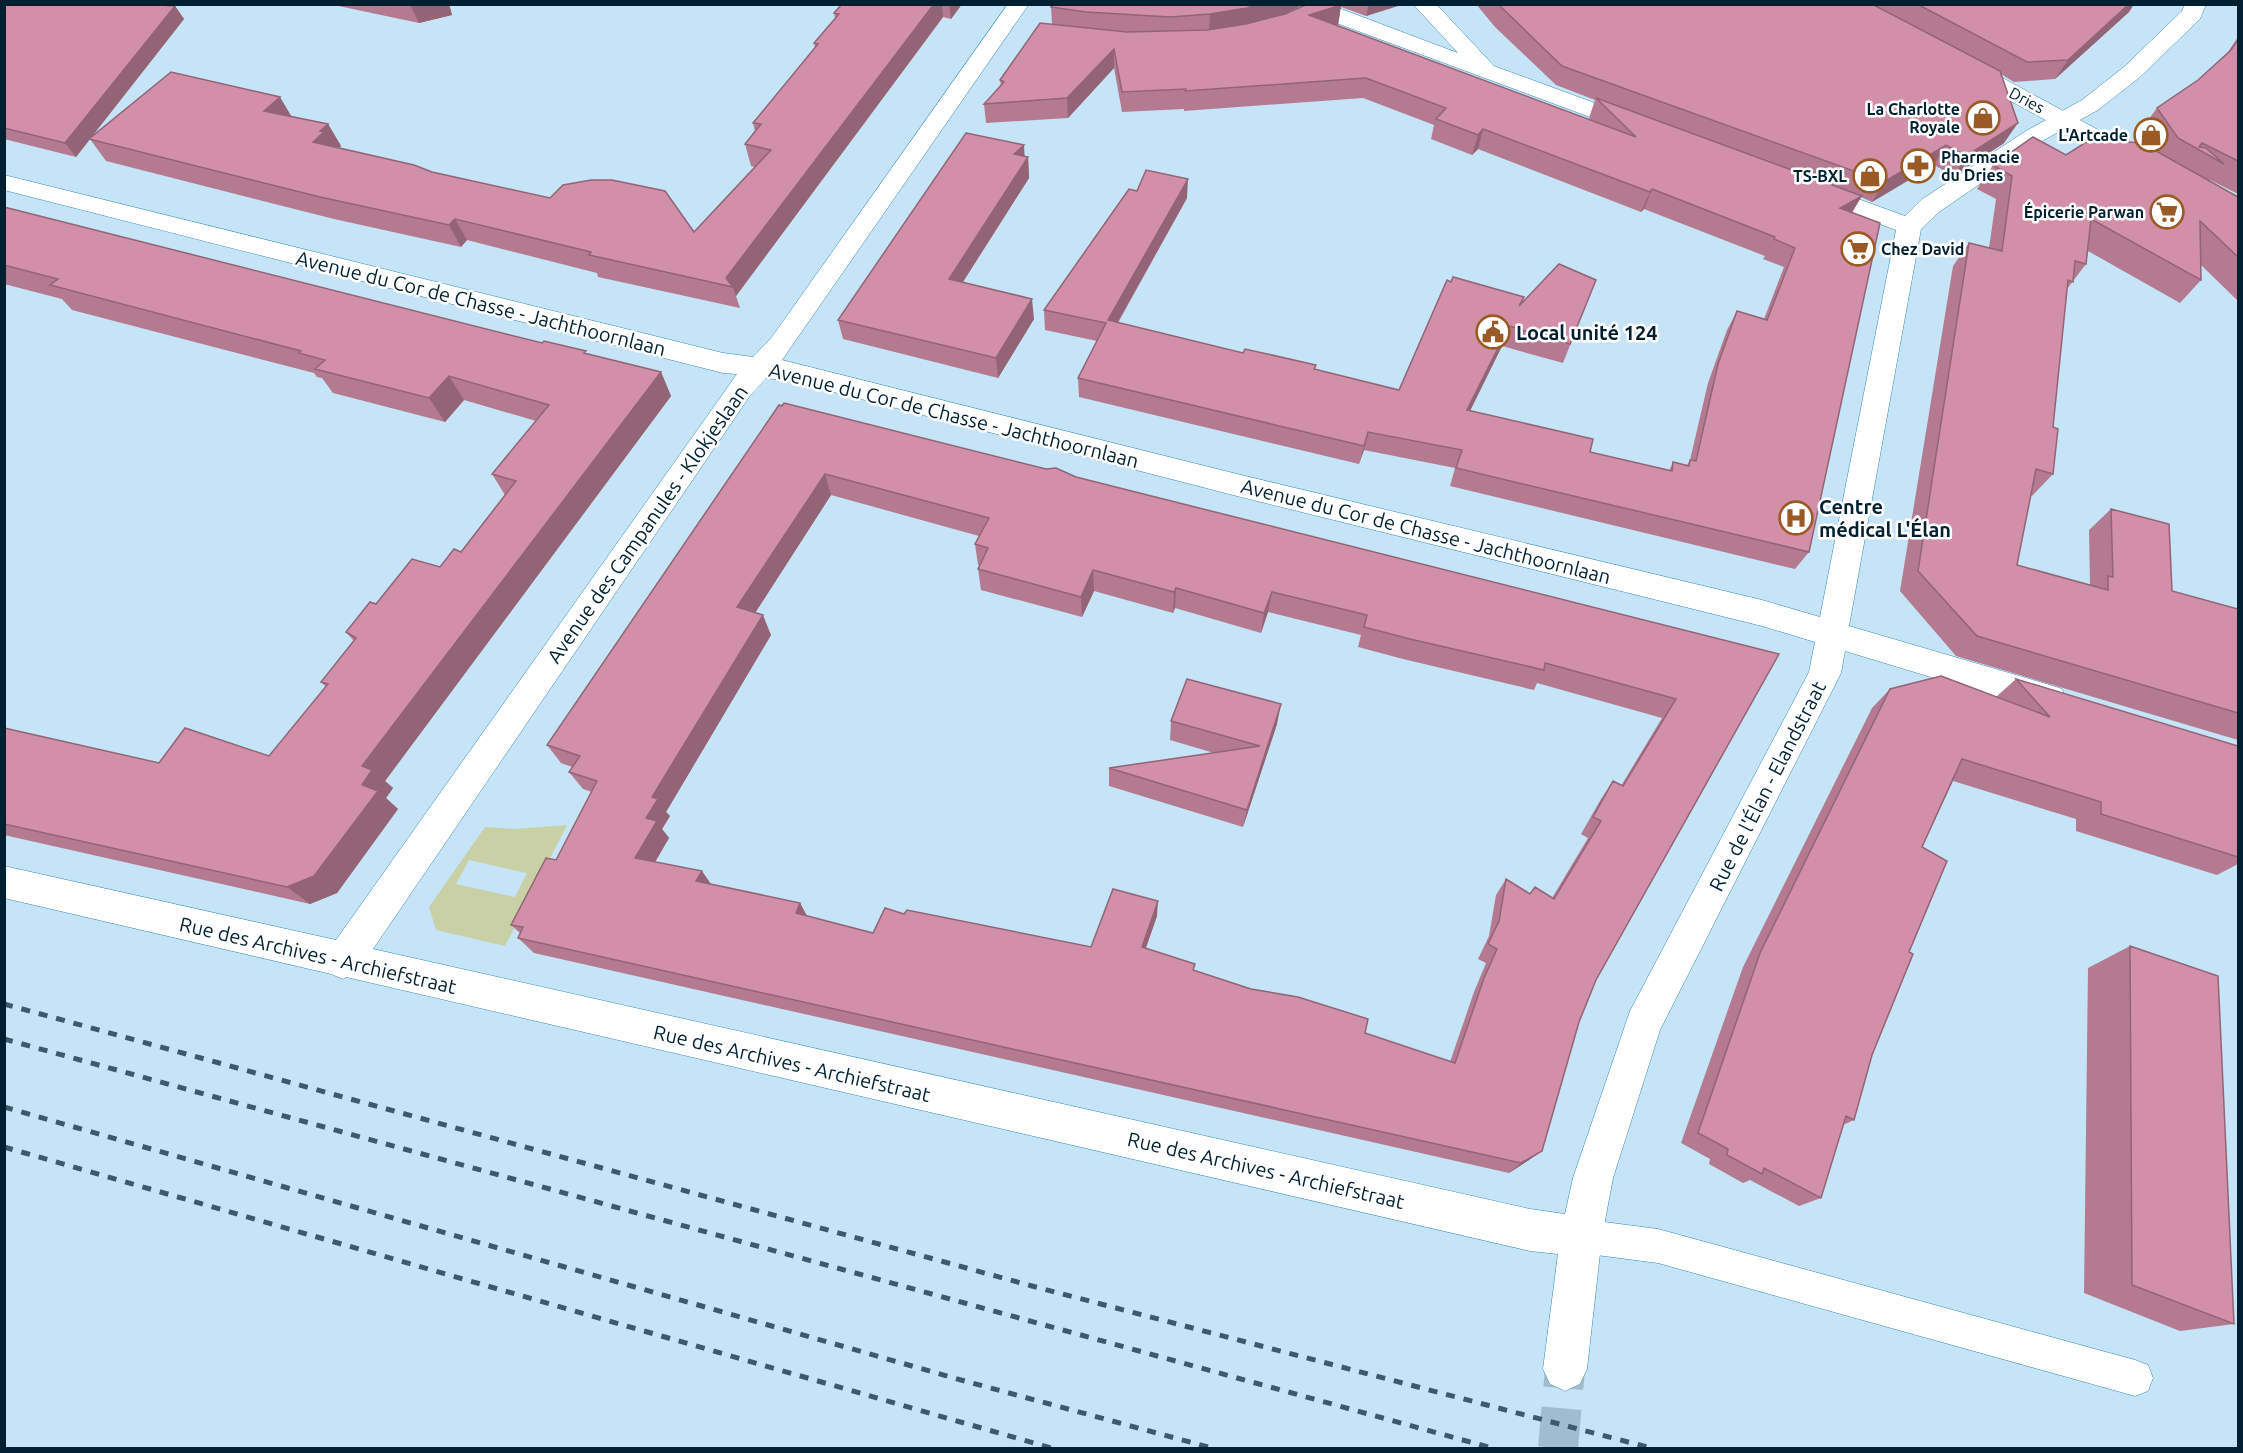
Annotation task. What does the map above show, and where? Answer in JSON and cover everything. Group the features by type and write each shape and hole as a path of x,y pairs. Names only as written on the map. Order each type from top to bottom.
{"street":[{"path":"1423,4 1489,71"},
{"path":"1796,185 1909,226 1930,206 2063,119 2090,105 2132,72 2192,14 2196,4"},
{"path":"1317,10 1653,132"},
{"name":"Avenue des Campanules - Klokjeslaan","path":"343,961 739,390 781,344 1014,21"},
{"name":"Dries","path":"1946,57 2161,174"},
{"name":"Avenue du Cor de Chasse - Jachthoornlaan","path":"4,182 723,363 791,371 1237,485 1762,613 2081,708"},
{"name":"Rue de l'Élan - Elandstraat","path":"1565,1369 1581,1236 1593,1178 1643,1024 1825,673 1909,226"},
{"name":"Rue des Archives - Archiefstraat","path":"4,882 1519,1227 1581,1236"}],"lane":[{"path":"1581,1236 1658,1246 2135,1378"}],"green space":[{"path":"567,825 505,946 436,930 429,907 485,827 514,829","holes":["469,860 527,873 515,897 456,884"]}],"building":[{"path":"4,4 175,6 65,143 4,128"},
{"path":"842,4 934,4 726,278 733,287 589,255 591,252 455,219 449,225 320,197 89,139 171,72 280,97 264,111 328,124 320,131 324,132 313,142 414,165 432,172 550,198 563,185 591,180 612,180 665,191 694,232 771,150 745,144 761,124 753,123 818,44 814,43 839,14 834,13"},
{"path":"1053,4 1258,4 1210,14 1170,17 1086,12 1051,7"},
{"path":"1308,4 1339,4 1341,5 1309,15 1636,137 1596,98 1862,196 1840,208 1880,223 1809,552 1456,468 1462,450 1368,432 1364,446 1078,378 1106,323 1044,310 1129,189 1137,191 1146,170 1188,179 1108,320 1243,353 1245,349 1316,365 1314,369 1399,390 1447,280 1451,282 1453,277 1524,297 1519,306 1559,264 1596,280 1570,344 1509,326 1467,410 1593,439 1590,452 1672,471 1673,462 1689,466 1690,460 1696,461 1718,364 1737,311 1767,320 1795,248 1774,239 1775,237 1652,189 1650,192 1483,129 1478,135 1436,119 1446,108 1366,78 1185,91 1186,89 1122,92 1114,49 1067,98 984,104 1004,82 1000,80 1040,23 1127,32 1207,30 1246,24 1285,14"},
{"path":"1498,4 1872,4 2000,71 2018,123 1966,156 1946,145 1884,182 1562,66"},
{"path":"1917,4 2129,4 2068,60 2027,62"},
{"path":"2238,40 2238,161 2202,143 2199,147 2206,148 2224,164 2178,138 2157,108 2198,80 2230,51"},
{"path":"966,133 1024,145 1014,154 1028,157 949,279 1032,299 996,358 838,320"},
{"path":"2033,137 2066,155 2091,139 2142,143 2238,197 2238,257 2200,221 2201,280 2091,219 2086,264 2075,261 2073,282 2068,280 2053,427 2058,429 2053,474 2036,469 2017,565 2108,590 2108,576 2113,577 2111,509 2169,524 2172,591 2238,609 2238,713 1977,636 1918,571 1969,243 2002,251 2012,176 1993,165"},
{"path":"4,207 542,343 544,341 586,351 584,353 661,372 362,766 372,770 362,785 378,791 314,876 287,887 4,824 4,728 159,763 185,728 269,756 328,684 321,682 356,638 346,632 370,602 376,604 412,559 440,567 454,549 461,552 516,481 492,474 549,405 449,376 429,398 315,369 325,360 299,353 301,351 50,285 58,279 4,265"},
{"path":"784,403 1046,469 1056,468 1076,477 1779,654 1596,980 1579,1022 1542,1151 1521,1163 518,938 523,927 511,925 546,858 556,860 597,781 569,772 580,756 547,745 779,405 782,406","holes":["825,474 989,518 975,544 988,548 978,569 1081,597 1093,570 1174,592 1176,588 1264,613 1272,592 1367,615 1364,627 1544,670 1545,663 1676,699 1623,786 1613,781 1593,817 1601,821 1554,899 1535,887 1530,894 1506,879 1499,921 1488,944 1497,949 1484,978 1455,1063 1365,1033 1368,1019 1298,997 1251,989 1193,970 1195,964 1142,947 1158,901 1113,889 1091,947 907,910 904,914 885,908 873,933 796,913 800,903 696,881 702,871 635,858 657,821 646,818 658,799 652,797 763,615 737,607"]},
{"path":"1941,676 2050,717 2016,679 2238,746 2238,857 2101,814 2101,802 1962,759 1922,847 1947,861 1909,952 1913,954 1872,1055 1854,1120 1846,1116 1821,1198 1764,1168 1762,1174 1727,1155 1728,1149 1698,1133 1760,953 1890,689"},
{"path":"1187,679 1281,704 1247,810 1109,768 1260,746 1171,721"},
{"path":"2130,946 2218,976 2234,1324 2132,1285"}],"tunnel":[{"path":"1558,1448 1565,1369"}],"railway":[{"path":"4,1004 1032,1286 1651,1448"},
{"path":"4,1039 1492,1448"},
{"path":"4,1107 961,1380 1212,1448"},
{"path":"4,1147 1051,1448"}],"place":[{"name":"La Charlotte Royale","path":"1983,118"},
{"name":"L'Artcade","path":"2151,135"},
{"name":"Pharmacie du Dries","path":"1918,166"},
{"name":"TS-BXL","path":"1870,176"},
{"name":"Épicerie Parwan","path":"2167,212"},
{"name":"Chez David","path":"1858,249"},
{"name":"Local unité 124","path":"1493,332"},
{"name":"Centre médical L'Élan","path":"1796,518"}]}
